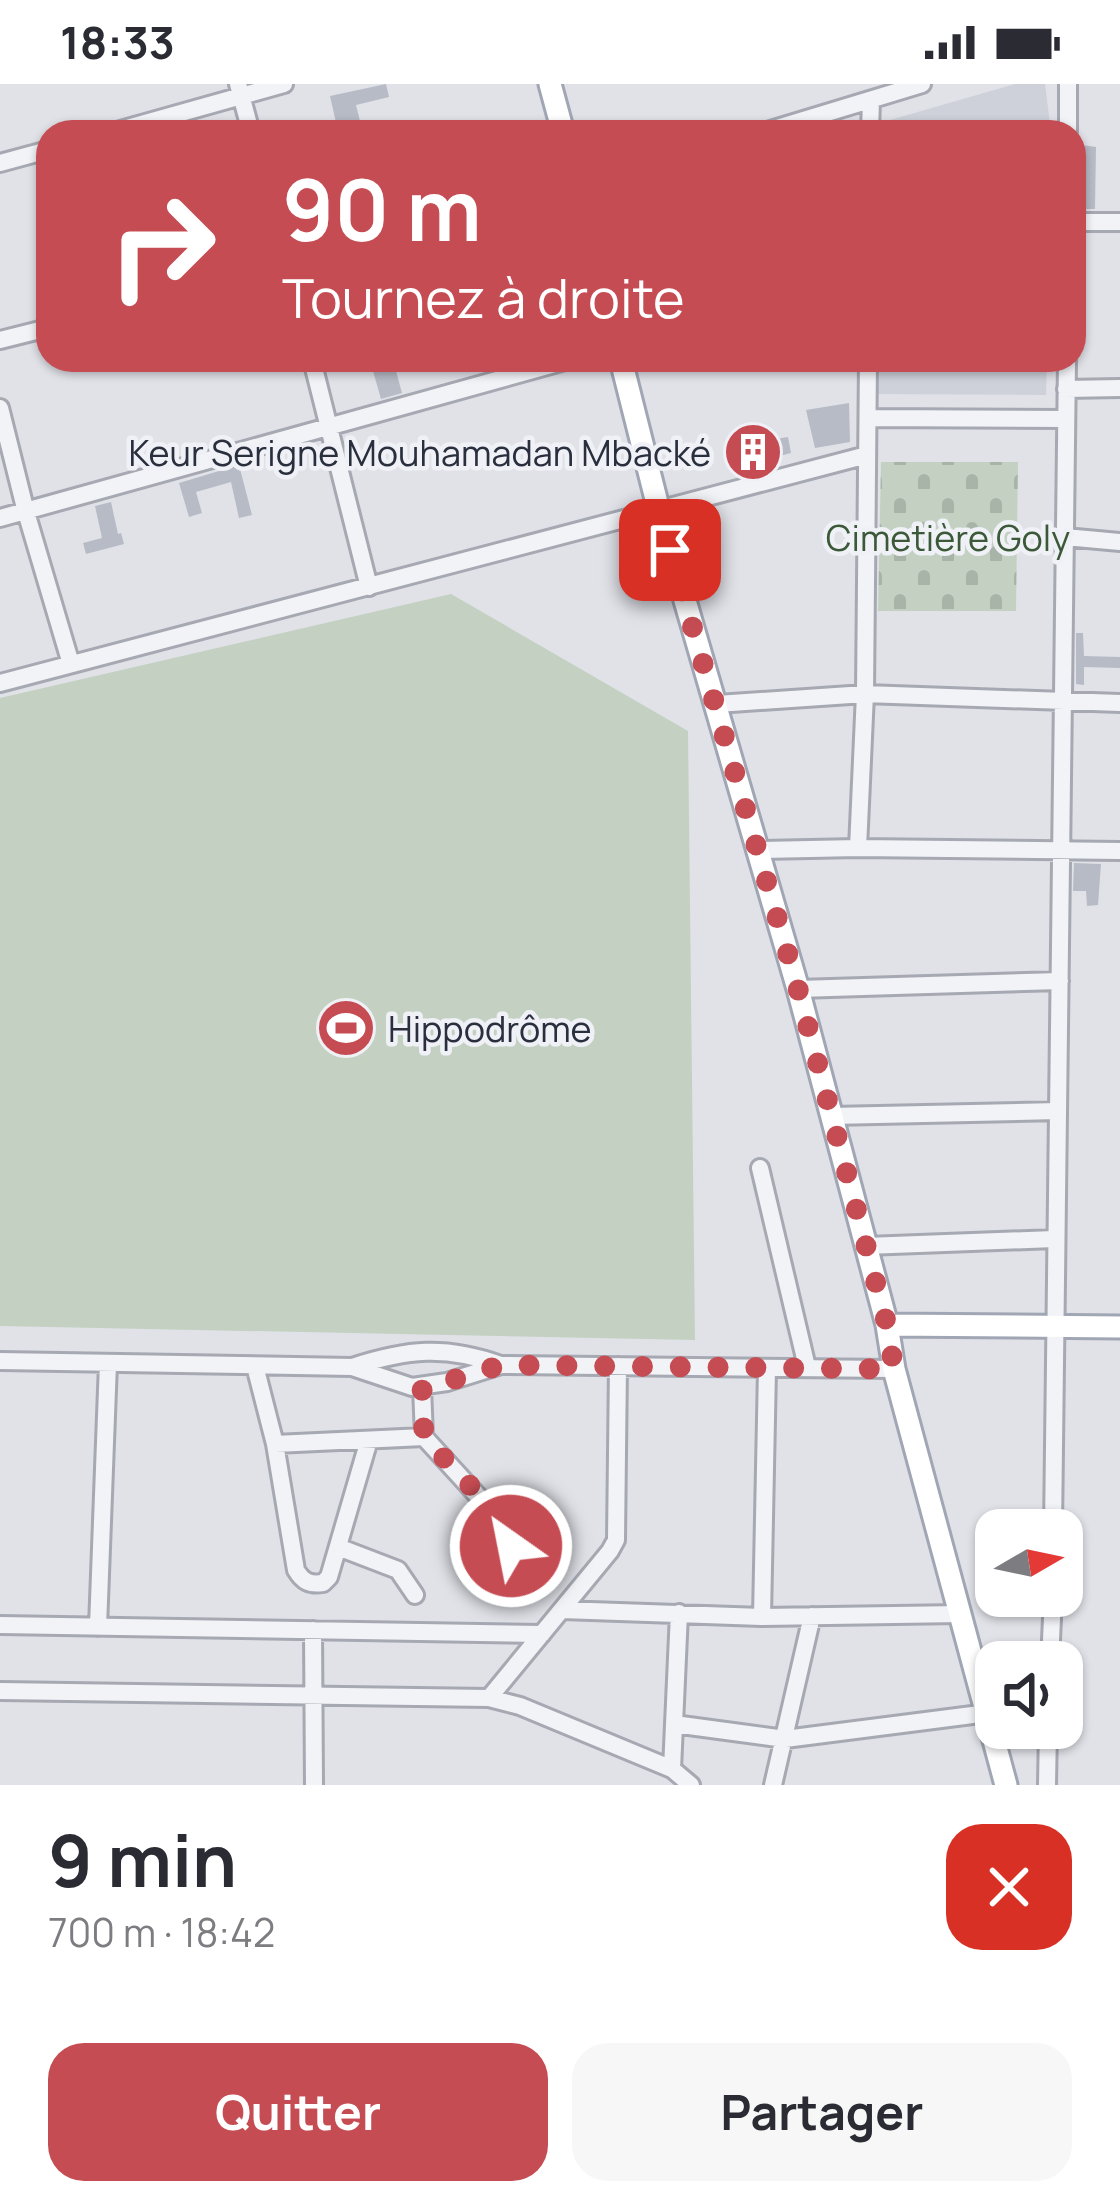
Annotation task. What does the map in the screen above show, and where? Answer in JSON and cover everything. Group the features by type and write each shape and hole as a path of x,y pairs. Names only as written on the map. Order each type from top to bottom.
{"main road":[{"path":"550,84 559,120"},
{"path":"624,372 659,511 798,989 975,1665"},
{"path":"887,1325 1120,1327"},
{"path":"997,1749 1006,1785"}],"street":[{"path":"149,120 239,90 284,84"},
{"path":"800,120 922,84"},
{"path":"1068,84 1068,120"},
{"path":"239,90 248,120"},
{"path":"0,163 36,153"},
{"path":"1086,222 1120,222"},
{"path":"0,340 36,331"},
{"path":"315,372 369,587"},
{"path":"0,518 527,372"},
{"path":"858,848 865,694 868,372"},
{"path":"1053,1509 1066,372"},
{"path":"1066,389 1120,388"},
{"path":"0,408 71,664"},
{"path":"868,418 1066,419"},
{"path":"0,683 867,455"},
{"path":"1065,537 1120,542"},
{"path":"717,704 865,694 1120,703"},
{"path":"756,850 1120,851"},
{"path":"798,989 1060,981"},
{"path":"831,1116 1058,1111"},
{"path":"760,1168 807,1367"},
{"path":"866,1246 1054,1239"},
{"path":"0,1361 352,1367 432,1350 470,1354 501,1365"},
{"path":"98,1627 108,1363"},
{"path":"352,1367 422,1387 501,1365 894,1369"},
{"path":"255,1366 275,1444 296,1570 313,1584 329,1577 369,1440"},
{"path":"489,1699 616,1540 618,1366"},
{"path":"762,1616 766,1369"},
{"path":"422,1387 424,1437 509,1530 511,1546 495,1576"},
{"path":"275,1444 424,1437"},
{"path":"338,1547 398,1570 415,1595"},
{"path":"562,1610 762,1616 961,1614"},
{"path":"672,1768 679,1613"},
{"path":"772,1785 812,1616"},
{"path":"0,1625 542,1634"},
{"path":"313,1630 314,1785"},
{"path":"0,1691 489,1699 520,1706 672,1768 691,1785"},
{"path":"674,1724 785,1739 975,1715"},
{"path":"1047,1785 1048,1749"}],"shaded area":[{"path":"1015,84 1045,84 1050,120 890,120"},
{"path":"873,372 1047,372 1046,395 873,394"}],"green space":[{"name":"Cimetière Goly","path":"881,462 1018,462 1016,611 878,611"},
{"name":"Hippodrôme","path":"451,594 688,731 695,1340 0,1326 0,698"}],"building":[{"path":"386,84 389,97 356,105 360,120 335,120 330,96"},
{"path":"1086,146 1096,147 1095,209 1086,209"},
{"path":"373,372 396,372 402,393 381,399"},
{"path":"849,403 850,442 815,448 806,410"},
{"path":"749,436 752,443 788,437 791,453 745,465 738,439"},
{"path":"239,465 252,515 239,518 231,482 196,492 202,513 189,517 179,483"},
{"path":"111,502 124,544 86,554 83,543 102,538 95,506"},
{"path":"1076,633 1083,633 1084,656 1120,657 1120,668 1084,667 1084,685 1076,684"},
{"path":"1074,863 1101,864 1098,905 1087,906 1086,891 1073,891"}],"place":[{"name":"Keur Serigne Mouhamadan Mbacké","path":"753,452"},
{"name":"Hippodrôme","path":"346,1028"}],"route":[{"path":"511,1546 509,1530 496,1513 424,1437 422,1387 501,1365 894,1369 887,1325 798,989 670,550"}]}
